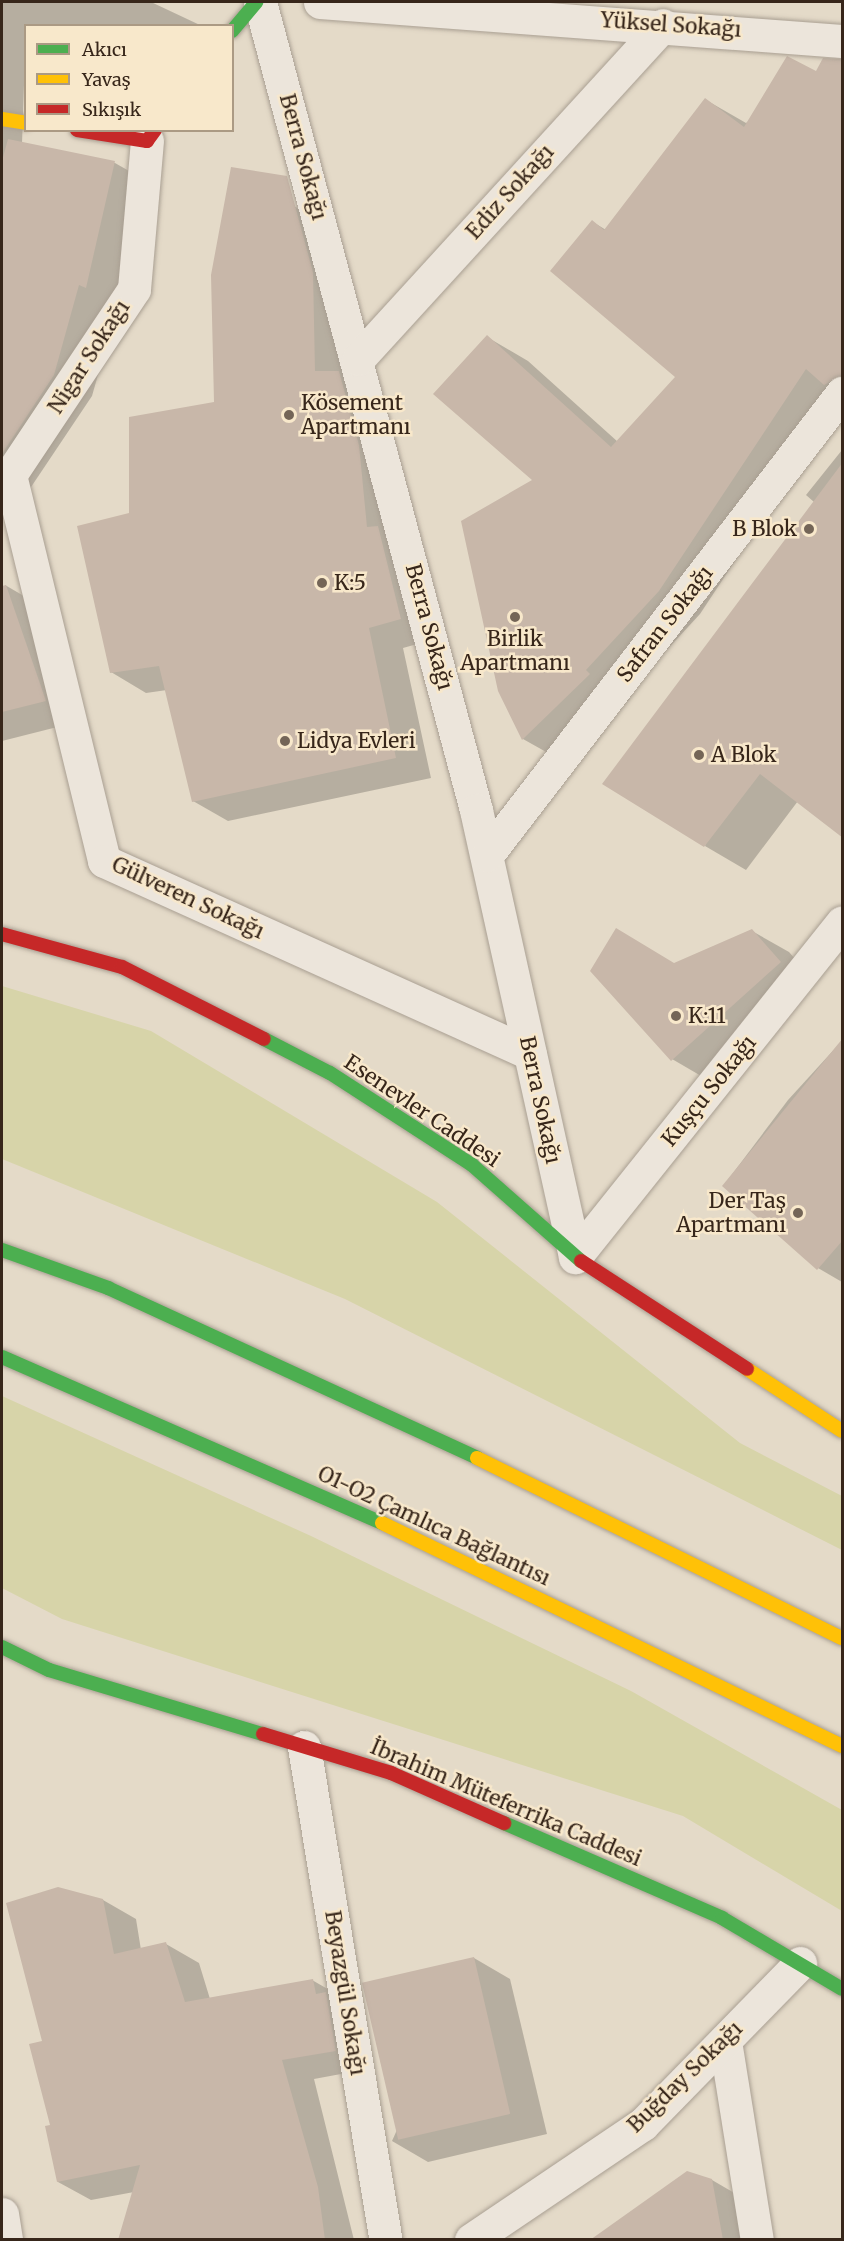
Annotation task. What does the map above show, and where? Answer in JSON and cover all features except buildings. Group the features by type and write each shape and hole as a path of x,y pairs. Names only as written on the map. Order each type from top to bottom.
{"main road":[{"path":"234,29 258,2"},
{"path":"2,119 24,123"},
{"path":"102,132 151,136"},
{"name":"Esenevler Caddesi","path":"2,934 122,967 330,1073 472,1165 574,1257 837,1423"},
{"path":"2,1250 108,1288 617,1524 843,1638"},
{"name":"O1-O2 Çamlıca Bağlantısı","path":"2,1357 402,1532 843,1746"},
{"name":"İbrahim Müteferrika Caddesi","path":"2,1647 49,1670 412,1782 722,1917 843,1989"}],"street":[{"name":"Berra Sokağı","path":"258,2 358,359 487,855 574,1257"},
{"name":"Yüksel Sokağı","path":"320,2 663,24 843,41"},
{"name":"Ediz Sokağı","path":"358,359 663,24"},
{"name":"Nigar Sokağı","path":"6,483 134,289 151,136"},
{"name":"Safran Sokağı","path":"487,855 843,393"},
{"name":"Gülveren Sokağı","path":"6,483 104,861 530,1053"},
{"name":"Kuşçu Sokağı","path":"574,1257 843,923"},
{"name":"Beyazgül Sokağı","path":"304,1747 386,2240"},
{"name":"Buğday Sokağı","path":"471,2240 643,2124 800,1963"},
{"path":"724,2041 757,2240"},
{"path":"2,2214 6,2240"}],"shaded area":[{"path":"2,986 151,1031 437,1202 740,1443 842,1496 842,1550 345,1299 2,1159"},
{"path":"2,1396 311,1536 631,1691 842,1810 842,1911 683,1816 62,1619 2,1588"}],"traffic: fast":[{"path":"234,29 256,2"},
{"path":"264,1039 330,1073 472,1165 581,1261"},
{"path":"2,1250 108,1288 477,1458"},
{"path":"2,1357 382,1523"},
{"path":"2,1647 49,1670 263,1734"},
{"path":"504,1823 722,1918 842,1989"}],"traffic: slow":[{"path":"2,119 24,123"},
{"path":"747,1369 842,1431"},
{"path":"477,1458 842,1638"},
{"path":"382,1523 842,1746"}],"traffic: jam":[{"path":"90,132 147,141 154,132"},
{"path":"2,934 122,967 264,1039"},
{"path":"581,1261 747,1369"},
{"path":"263,1734 391,1773 504,1823"}],"place":[{"name":"Kösement Apartmanı","path":"289,415"},
{"name":"B Blok","path":"809,529"},
{"name":"K:5","path":"322,583"},
{"name":"Birlik Apartmanı","path":"515,617"},
{"name":"Lidya Evleri","path":"285,741"},
{"name":"A Blok","path":"699,755"},
{"name":"K:11","path":"676,1016"},
{"name":"Der Taş Apartmanı","path":"798,1213"}]}
